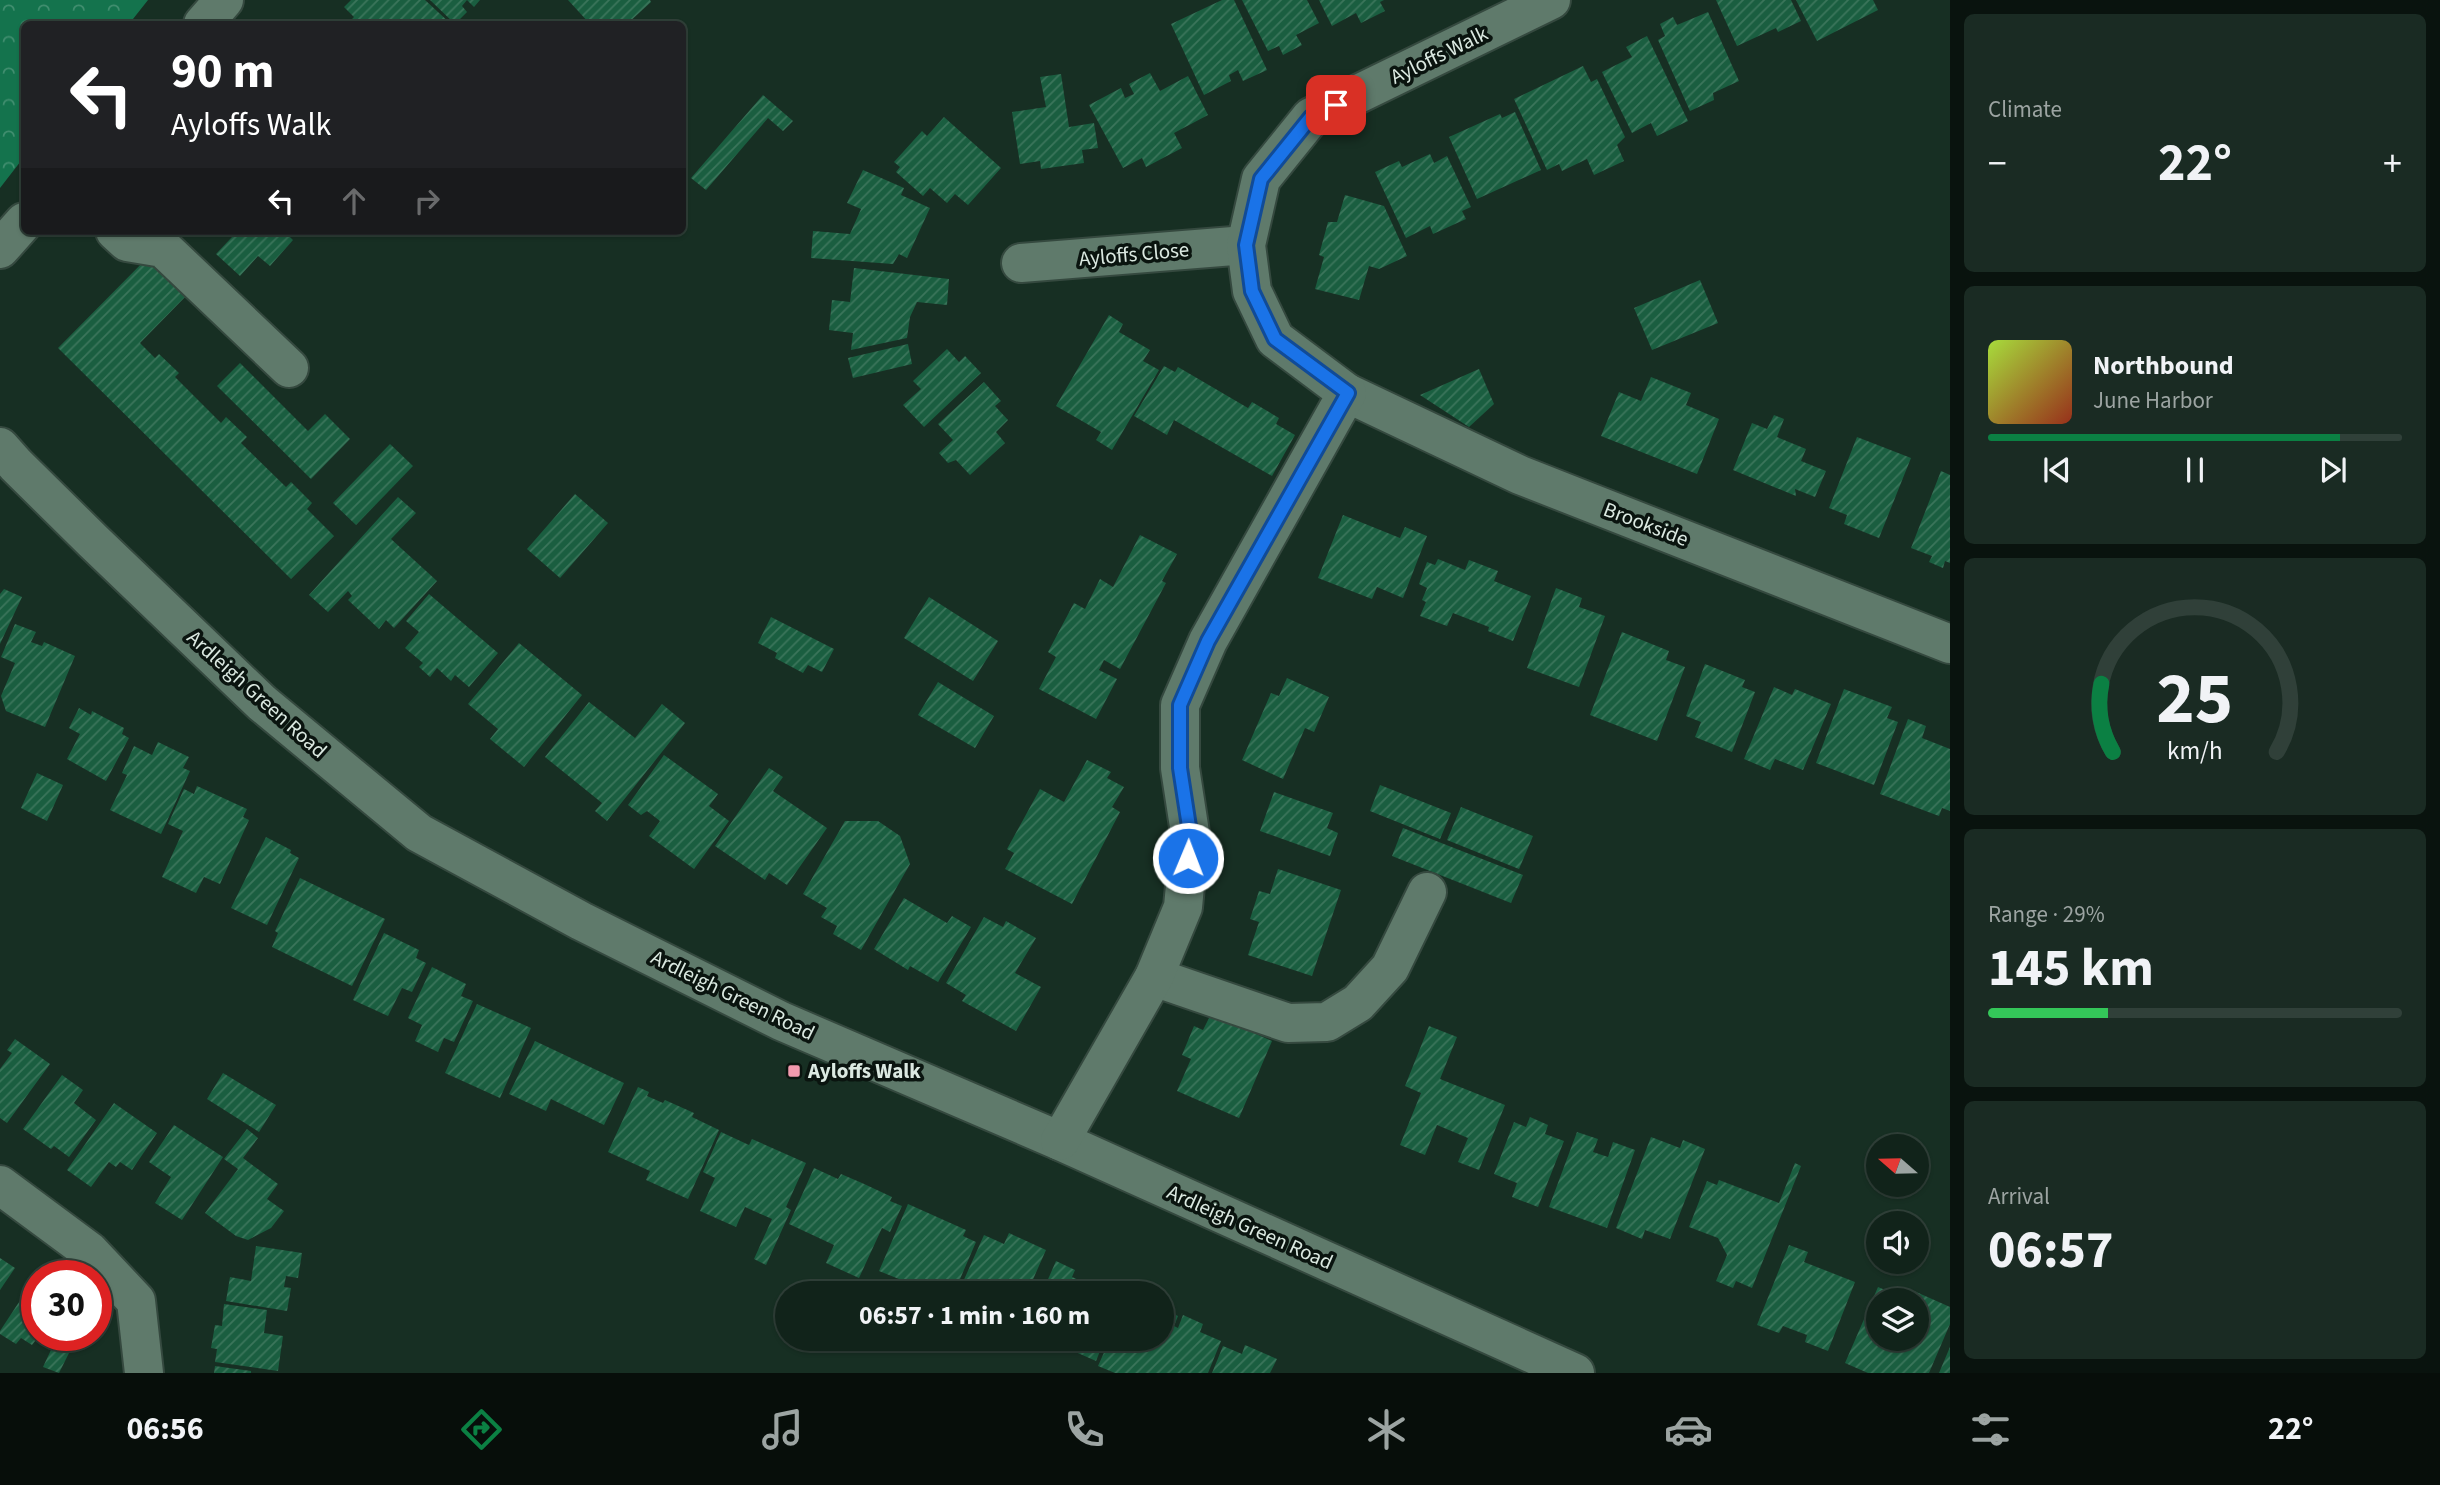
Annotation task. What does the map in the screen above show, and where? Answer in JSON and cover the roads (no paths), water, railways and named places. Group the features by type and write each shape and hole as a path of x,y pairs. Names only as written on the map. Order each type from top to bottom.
{"street":[{"path":"206,21 224,0"},
{"name":"Ayloffs Walk","path":"1348,393 1275,339 1252,291 1246,245 1261,179 1311,117 1550,0"},
{"path":"0,249 21,225"},
{"path":"119,235 127,242 163,248 289,368"},
{"name":"Ayloffs Close","path":"1021,263 1246,245"},
{"path":"1060,1141 1154,977 1183,907 1190,833 1180,768 1180,705 1208,641 1348,393"},
{"name":"Brookside","path":"1348,393 1520,475 1950,644"},
{"name":"Ardleigh Green Road","path":"0,447 93,541 262,703 419,833 581,921 781,1021 1060,1141 1575,1373"},
{"path":"1154,977 1288,1023 1327,1022 1358,1003 1390,968 1427,892"},
{"path":"0,1185 89,1251 136,1301 144,1373"}],"place":[{"name":"Ayloffs Walk","path":"794,1071"}]}
